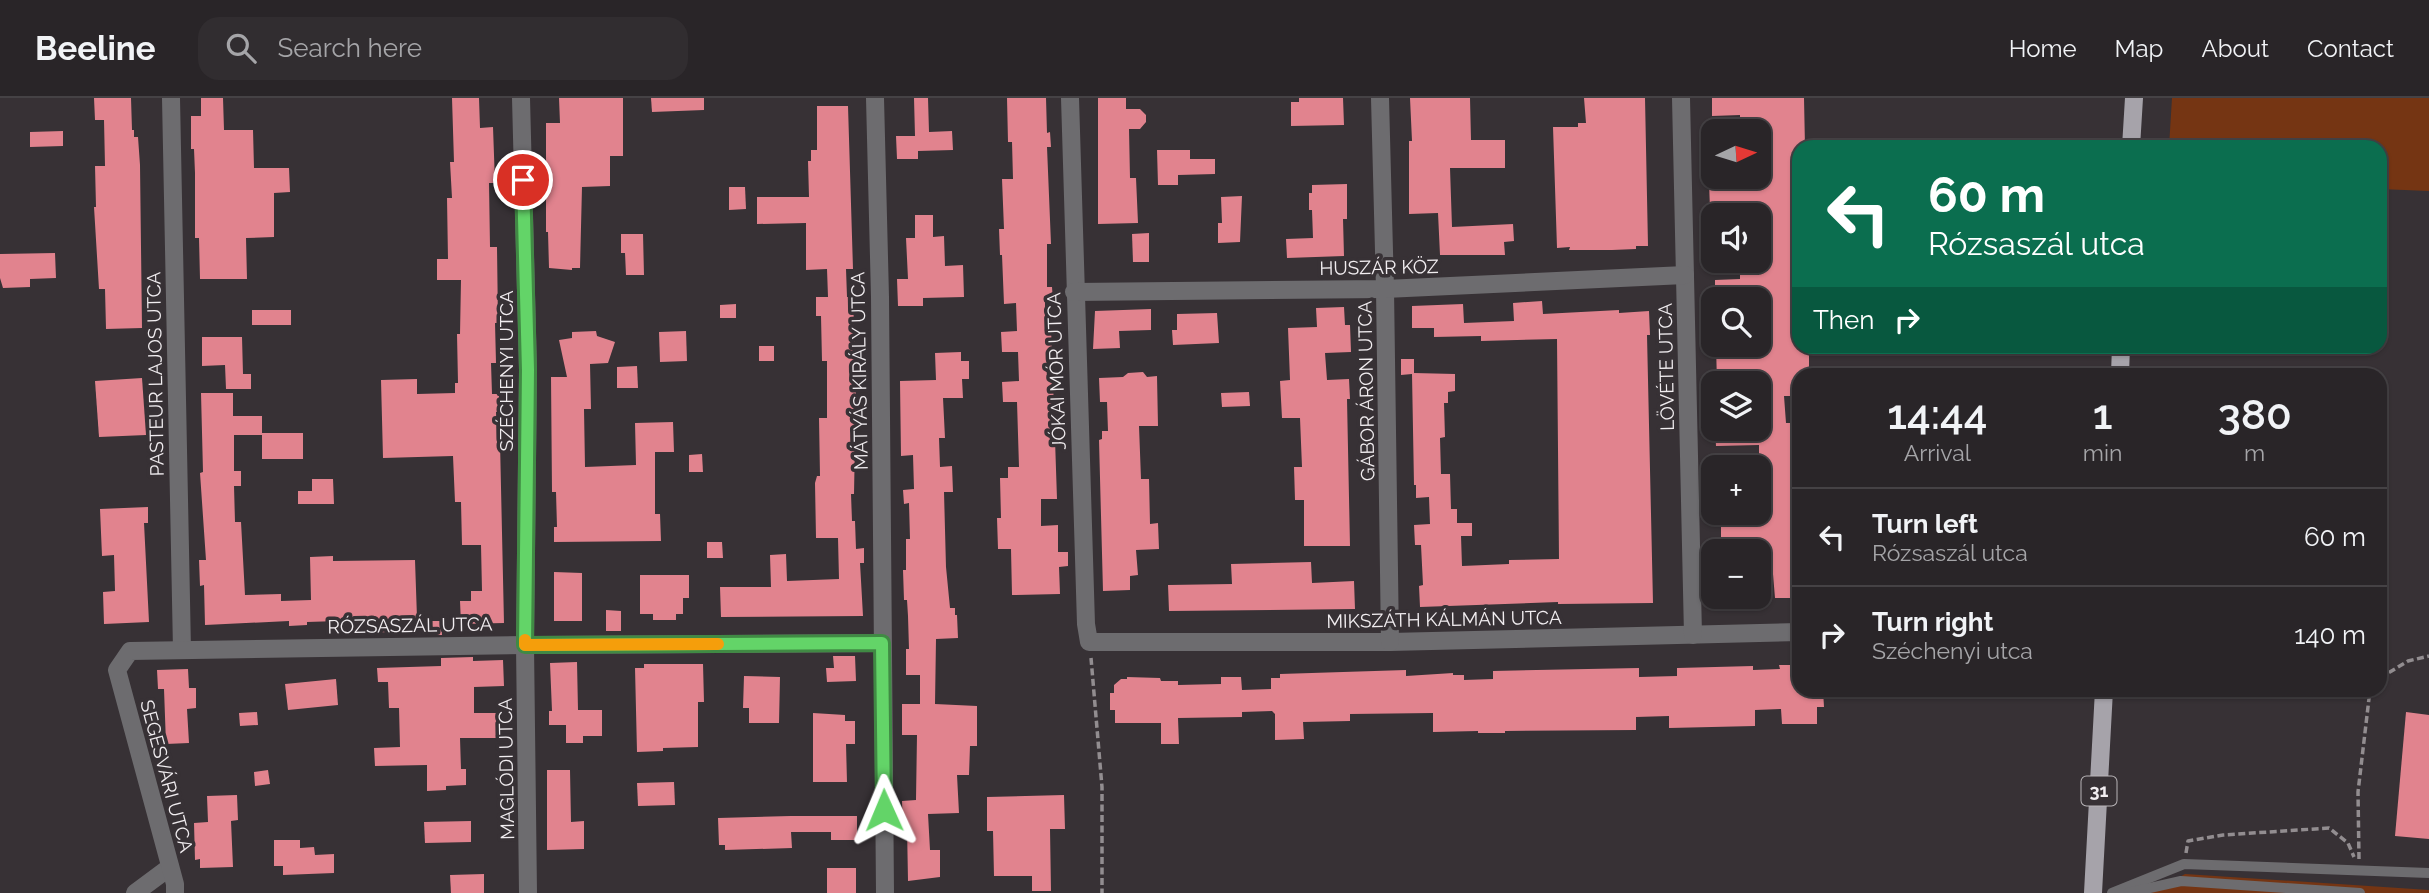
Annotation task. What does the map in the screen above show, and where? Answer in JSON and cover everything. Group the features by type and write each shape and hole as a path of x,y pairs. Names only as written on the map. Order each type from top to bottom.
{"main road":[{"path":"2132,140 2134,98"},
{"name":"31","path":"2094,893 2104,697"}],"street":[{"name":"PASTEUR LAJOS UTCA","path":"170,98 182,650"},
{"name":"SZÉCHENYI UTCA","path":"522,98 528,370 525,645"},
{"name":"MÁTYÁS KIRÁLY UTCA","path":"875,98 880,298 885,893"},
{"name":"JÓKAI MÓR UTCA","path":"1070,98 1074,292 1086,624 1089,642"},
{"name":"GÁBOR ÁRON UTCA","path":"1380,98 1390,642"},
{"name":"LÖVÉTE UTCA","path":"1681,98 1693,635"},
{"name":"HUSZÁR KÖZ","path":"1074,292 1385,289 1685,275"},
{"name":"MIKSZÁTH KÁLMÁN UTCA","path":"1089,642 1390,642 1792,632"},
{"name":"RÓZSASZÁL UTCA","path":"117,670 130,651 882,643"},
{"name":"MAGLÓDI UTCA","path":"525,645 528,893"},
{"name":"SEGESVÁRI UTCA","path":"117,670 175,893"},
{"path":"135,893 170,867"}],"lane":[{"path":"2112,893 2184,864 2429,873"},
{"path":"2128,893 2181,881 2360,893"}],"path":[{"path":"1089,642 1102,787 1102,893"},
{"path":"2387,674 2408,662 2429,656"},
{"path":"2360,872 2358,792 2369,697"},
{"path":"2184,864 2188,841 2223,835 2329,828 2348,843 2360,872"}],"shaded area":[{"path":"2172,98 2429,98 2429,191 2387,189 2387,140 2169,140"},
{"path":"2185,874 2429,890 2429,893 2151,893"}],"building":[{"path":"94,98 131,98 132,130 134,137 138,137 140,165 142,328 106,329 105,289 99,289 94,207 95,166 105,166 104,120 95,120"},
{"path":"201,98 223,98 224,130 253,130 254,168 289,168 290,192 274,193 274,237 246,238 247,279 200,279 199,238 195,238 195,173 194,149 191,149 191,116 201,116"},
{"path":"452,98 479,98 480,128 493,127 495,183 489,183 490,247 497,247 498,323 495,323 496,363 491,363 492,394 499,394 499,412 496,412 497,443 500,442 504,623 461,624 460,601 471,601 471,591 482,591 481,545 462,545 461,502 455,502 453,456 383,458 381,380 417,379 417,394 455,393 455,383 458,383 457,334 460,334 461,280 437,280 437,259 448,259 447,198 452,198 450,162 454,162"},
{"path":"559,98 623,98 623,156 610,156 610,186 582,187 580,268 572,270 549,268 546,232 546,123 560,123"},
{"path":"651,98 704,98 704,110 652,112"},
{"path":"914,98 928,98 929,132 952,131 953,150 918,151 918,159 897,159 896,136 915,136"},
{"path":"1007,98 1046,98 1047,133 1050,132 1051,147 1047,147 1051,244 1047,244 1047,287 1052,287 1053,302 1045,302 1045,331 1051,330 1052,351 1046,351 1047,380 1053,380 1057,499 1041,499 1041,526 1058,525 1058,552 1068,552 1068,566 1059,567 1060,594 1012,595 1011,549 998,549 997,518 1001,518 1000,478 1008,478 1008,467 1019,467 1017,402 1003,402 1002,382 1019,381 1018,352 1002,352 1001,332 1017,331 1016,303 1004,304 1000,255 999,229 1004,229 1002,179 1013,179 1012,142 1008,142"},
{"path":"1098,98 1126,98 1126,109 1140,109 1146,115 1146,122 1140,129 1129,129 1130,178 1136,178 1138,223 1098,224"},
{"path":"1299,98 1343,98 1344,125 1291,126 1291,102 1299,102"},
{"path":"1410,98 1470,98 1471,140 1505,140 1505,168 1450,168 1452,227 1513,224 1514,241 1504,242 1505,255 1440,255 1438,213 1409,214 1409,141 1412,141"},
{"path":"1584,98 1645,98 1648,246 1612,250 1557,248 1553,127 1578,127 1578,123 1586,123"},
{"path":"1712,98 1804,98 1805,140 1792,140 1792,354 1809,354 1809,368 1792,368 1792,396 1784,396 1786,423 1792,423 1792,598 1775,598 1771,539 1721,539 1721,525 1771,525 1771,455 1759,455 1759,445 1716,446 1716,441 1771,441 1771,371 1717,371 1716,357 1771,357 1771,287 1715,287 1715,280 1740,279 1740,275 1771,273 1771,203 1710,203 1709,189 1771,189 1771,119 1740,119 1740,115 1712,116"},
{"path":"817,106 848,106 853,269 846,269 847,297 853,297 856,386 854,494 851,494 856,549 864,548 864,563 860,563 863,616 721,617 720,587 771,587 770,555 786,554 787,581 839,579 838,538 816,538 815,483 817,476 820,476 819,418 827,418 827,361 822,361 821,316 816,316 816,297 828,297 827,269 806,270 806,223 757,224 757,197 809,197 808,161 811,161 811,150 817,150"},
{"path":"63,131 63,146 30,147 30,132"},
{"path":"1157,150 1190,150 1190,159 1215,159 1215,174 1178,175 1178,185 1158,185"},
{"path":"1347,184 1347,219 1343,219 1344,256 1287,258 1286,239 1313,238 1312,210 1309,210 1312,185"},
{"path":"729,187 745,187 746,209 729,210"},
{"path":"1242,196 1240,242 1218,243 1218,223 1222,223 1221,197"},
{"path":"915,215 933,215 933,237 944,236 945,266 963,265 964,297 923,298 923,306 898,306 897,279 908,279 906,238 915,238"},
{"path":"1149,233 1149,262 1133,262 1132,234"},
{"path":"621,234 643,234 644,275 626,275 625,253 621,253"},
{"path":"55,253 56,278 30,279 30,287 3,288 0,278 0,254"},
{"path":"1542,301 1543,314 1649,311 1650,335 1647,335 1653,603 1558,602 1420,607 1419,586 1423,585 1421,545 1415,545 1414,525 1430,524 1429,497 1416,498 1412,374 1401,375 1401,359 1414,359 1414,373 1455,374 1455,391 1448,392 1448,403 1444,403 1445,437 1440,438 1441,474 1450,474 1451,509 1457,509 1457,523 1472,523 1472,536 1461,536 1462,566 1509,564 1509,560 1559,559 1557,339 1481,341 1481,336 1434,337 1434,328 1412,328 1412,306 1463,304 1464,323 1514,321 1513,303"},
{"path":"736,304 736,318 720,318 720,305"},
{"path":"1344,307 1345,325 1350,325 1351,352 1325,353 1327,380 1349,379 1350,399 1347,399 1350,546 1304,546 1304,500 1295,500 1294,467 1302,467 1300,418 1282,418 1280,381 1290,380 1288,328 1317,327 1316,308"},
{"path":"1151,309 1151,330 1119,331 1120,348 1093,349 1095,311"},
{"path":"252,310 291,310 291,325 252,325"},
{"path":"1217,313 1219,343 1173,345 1172,330 1177,330 1177,314"},
{"path":"596,331 597,336 615,342 608,363 590,364 591,409 584,409 585,467 636,465 635,423 673,422 674,452 655,452 655,514 660,514 661,541 554,542 554,527 557,527 556,492 552,492 551,377 567,377 559,340 572,338 572,332"},
{"path":"686,331 687,361 660,362 659,332"},
{"path":"202,337 242,337 243,374 251,374 251,389 226,389 225,365 202,366"},
{"path":"759,346 774,346 774,361 759,361"},
{"path":"961,352 961,361 969,361 969,379 962,379 963,398 943,398 945,438 939,438 940,467 952,466 953,492 944,492 946,567 950,608 955,608 957,615 958,638 936,639 935,704 977,706 977,746 970,746 969,775 957,775 959,813 928,814 930,850 940,850 940,877 908,881 907,826 903,826 902,801 916,800 917,735 902,735 902,704 920,704 920,675 906,675 906,649 909,649 903,570 906,570 906,539 910,539 909,503 904,504 903,490 914,489 913,455 901,456 900,381 936,380 935,353"},
{"path":"637,366 638,388 617,388 617,367"},
{"path":"1143,372 1147,377 1157,376 1158,426 1139,426 1141,479 1149,479 1150,524 1158,523 1159,549 1136,550 1138,575 1130,576 1130,590 1103,591 1099,440 1102,439 1102,431 1108,431 1107,402 1100,402 1099,378 1123,377 1128,373"},
{"path":"142,378 146,435 99,437 95,381"},
{"path":"1249,392 1250,406 1222,407 1221,393"},
{"path":"201,393 233,393 233,416 262,416 262,433 303,433 303,459 262,459 262,435 234,435 234,471 241,471 241,486 234,486 235,522 241,522 245,595 281,594 281,601 311,600 310,557 333,556 333,561 415,560 417,618 388,619 388,632 369,633 369,620 307,622 307,625 289,626 289,621 205,625 204,585 200,586 199,560 206,560 200,473 203,472"},
{"path":"702,454 703,472 689,472 689,455"},
{"path":"312,479 333,479 334,504 298,504 298,491 312,491"},
{"path":"148,507 148,523 144,523 149,622 104,624 103,592 115,591 114,555 102,556 100,509"},
{"path":"707,542 722,542 723,558 707,558"},
{"path":"1311,562 1312,583 1354,581 1355,609 1169,611 1168,585 1232,584 1231,564"},
{"path":"554,572 582,573 582,621 554,621"},
{"path":"640,575 689,575 689,598 683,598 683,614 676,614 676,620 653,620 653,614 640,614"},
{"path":"606,610 621,611 621,631 606,631"},
{"path":"427,621 441,621 442,635 427,635"},
{"path":"833,656 855,656 856,681 827,682 826,668 834,668"},
{"path":"473,657 473,661 503,660 504,686 474,687 474,713 499,713 499,738 460,738 461,769 466,769 466,785 427,791 427,765 375,766 374,748 400,747 399,708 389,708 388,682 378,682 377,668 441,666 441,658"},
{"path":"577,662 578,710 602,710 602,736 583,736 583,743 566,743 566,725 549,725 549,711 552,711 550,663"},
{"path":"644,664 703,664 704,702 698,702 698,747 637,752 635,668 644,668"},
{"path":"1779,665 1792,665 1792,697 1823,697 1824,707 1817,707 1817,724 1782,724 1781,709 1755,710 1755,726 1669,728 1669,716 1636,717 1636,730 1478,733 1433,732 1433,713 1350,714 1350,721 1303,722 1304,739 1275,740 1275,714 1272,711 1242,712 1242,717 1178,718 1179,744 1161,744 1161,723 1115,723 1115,710 1110,710 1110,693 1114,693 1114,685 1127,677 1160,678 1161,681 1178,681 1178,685 1221,684 1221,677 1241,677 1242,690 1271,689 1271,678 1280,678 1280,674 1406,670 1406,676 1453,673 1464,675 1464,680 1493,679 1493,671 1639,668 1639,677 1677,676 1677,668 1753,666 1753,670 1780,669"},
{"path":"188,669 189,688 196,688 196,708 187,709 189,743 166,744 164,689 158,689 157,670"},
{"path":"744,676 780,677 779,723 749,723 749,708 743,708"},
{"path":"336,679 338,705 288,710 285,684"},
{"path":"257,712 258,725 240,726 239,713"},
{"path":"2406,712 2429,715 2429,839 2395,836"},
{"path":"813,713 845,715 845,721 855,721 855,744 846,744 847,782 813,782"},
{"path":"268,770 270,784 255,786 254,772"},
{"path":"547,770 570,770 571,822 584,821 584,849 547,850"},
{"path":"674,782 675,805 638,806 637,783"},
{"path":"237,795 238,820 231,821 233,867 200,868 200,859 195,860 194,823 208,822 207,796"},
{"path":"1064,795 1065,829 1050,829 1051,891 1032,891 1032,876 994,876 993,831 987,831 987,797"},
{"path":"857,816 857,840 831,840 831,832 791,832 792,848 725,850 725,845 719,845 718,818"},
{"path":"471,821 471,842 425,843 424,822"},
{"path":"274,840 300,840 300,848 314,847 315,855 334,854 334,873 283,875 283,866 274,866"},
{"path":"827,868 856,868 856,893 827,893"},
{"path":"484,874 484,893 451,893 450,875"}],"slow traffic":[{"path":"525,640 525,645 718,644"}],"route":[{"path":"523,180 528,370 525,645 882,643 884,810"}]}
